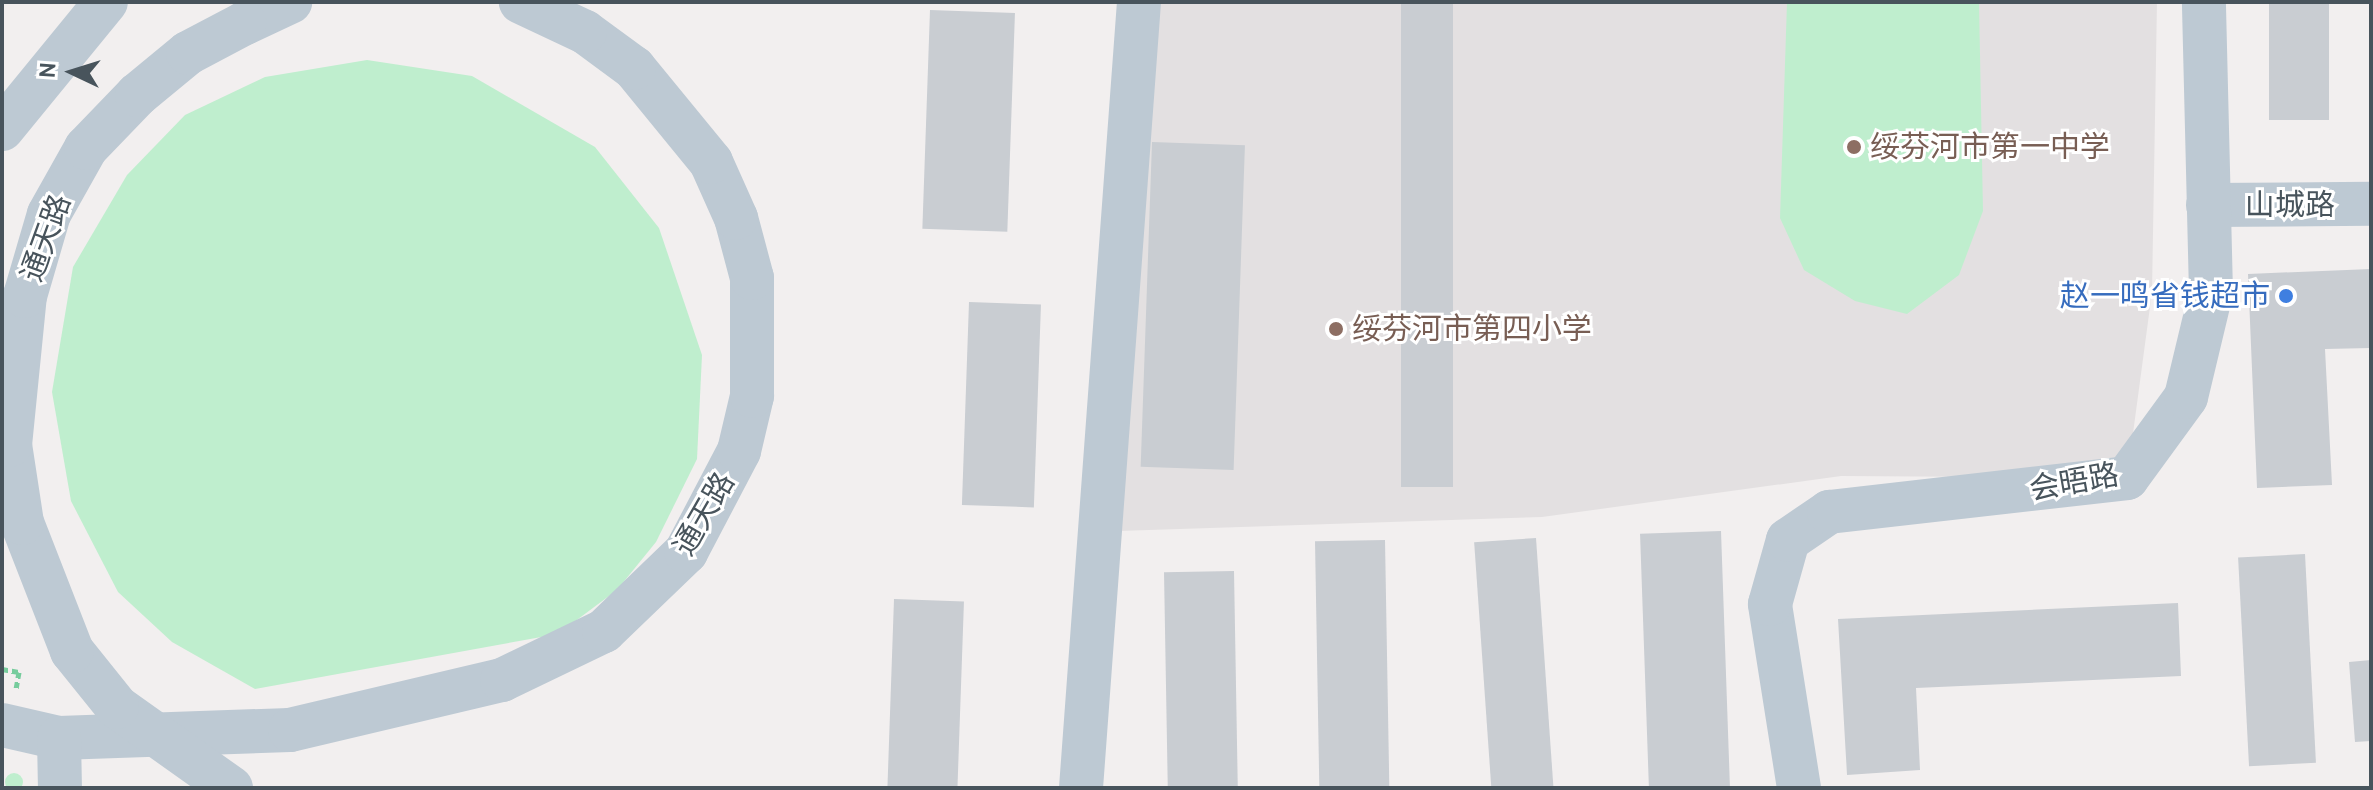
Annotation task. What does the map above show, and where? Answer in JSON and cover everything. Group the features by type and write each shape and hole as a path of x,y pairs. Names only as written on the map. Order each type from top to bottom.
{"main road":[{"path":"2,129 106,2"},
{"name":"通天路","path":"231,788 117,707 72,651 22,523 10,445 23,309 49,214 86,148 137,95 188,53 290,2"},
{"name":"通天路","path":"2,725 59,738 290,730 502,680 604,631 648,595 709,516 739,451 752,396 752,278 736,218 711,162 634,68 585,32 521,2"},
{"path":"1081,788 1139,2"},
{"name":"会晤路","path":"1799,788 1770,604 1788,540 1829,512 2127,478 2186,397 2211,293 2204,2"},
{"name":"山城路","path":"2208,205 2371,204"},
{"path":"59,738 60,788"}],"shaded area":[{"path":"1145,2 2157,2 2152,292 2127,478 1841,476 1542,517 1118,531"}],"green space":[{"path":"1787,2 1979,2 1983,211 1959,275 1907,314 1855,301 1804,270 1780,218"},
{"path":"367,60 472,76 595,147 659,228 702,355 697,459 656,542 617,590 558,634 255,689 172,642 118,592 71,501 52,392 73,267 127,175 185,115 265,77"},
{"path":"10,773 18,773 23,782 21,789 10,791 5,786 5,778"}],"building":[{"path":"1401,2 1453,2 1453,487 1401,487"},
{"path":"2269,2 2329,2 2329,120 2269,120"},
{"path":"930,10 1015,13 1007,232 922,229"},
{"path":"1152,142 1245,145 1234,470 1141,467"},
{"path":"2371,269 2371,348 2325,349 2332,485 2257,488 2248,274"},
{"path":"969,302 1041,305 1034,507 962,505"},
{"path":"1721,531 1730,788 1649,788 1640,534"},
{"path":"1536,538 1553,788 1491,788 1474,542"},
{"path":"1385,540 1389,788 1319,788 1315,541"},
{"path":"2305,554 2316,763 2249,766 2238,558"},
{"path":"1234,571 1238,788 1168,788 1164,572"},
{"path":"894,599 964,601 957,788 887,788"},
{"path":"2178,603 2181,676 1916,688 1920,770 1847,775 1838,619"},
{"path":"2371,660 2371,741 2355,742 2349,662"}],"place":[{"name":"绥芬河市第一中学","path":"1854,147"},
{"name":"赵一鸣省钱超市","path":"2286,296"},
{"name":"绥芬河市第四小学","path":"1336,329"}]}
